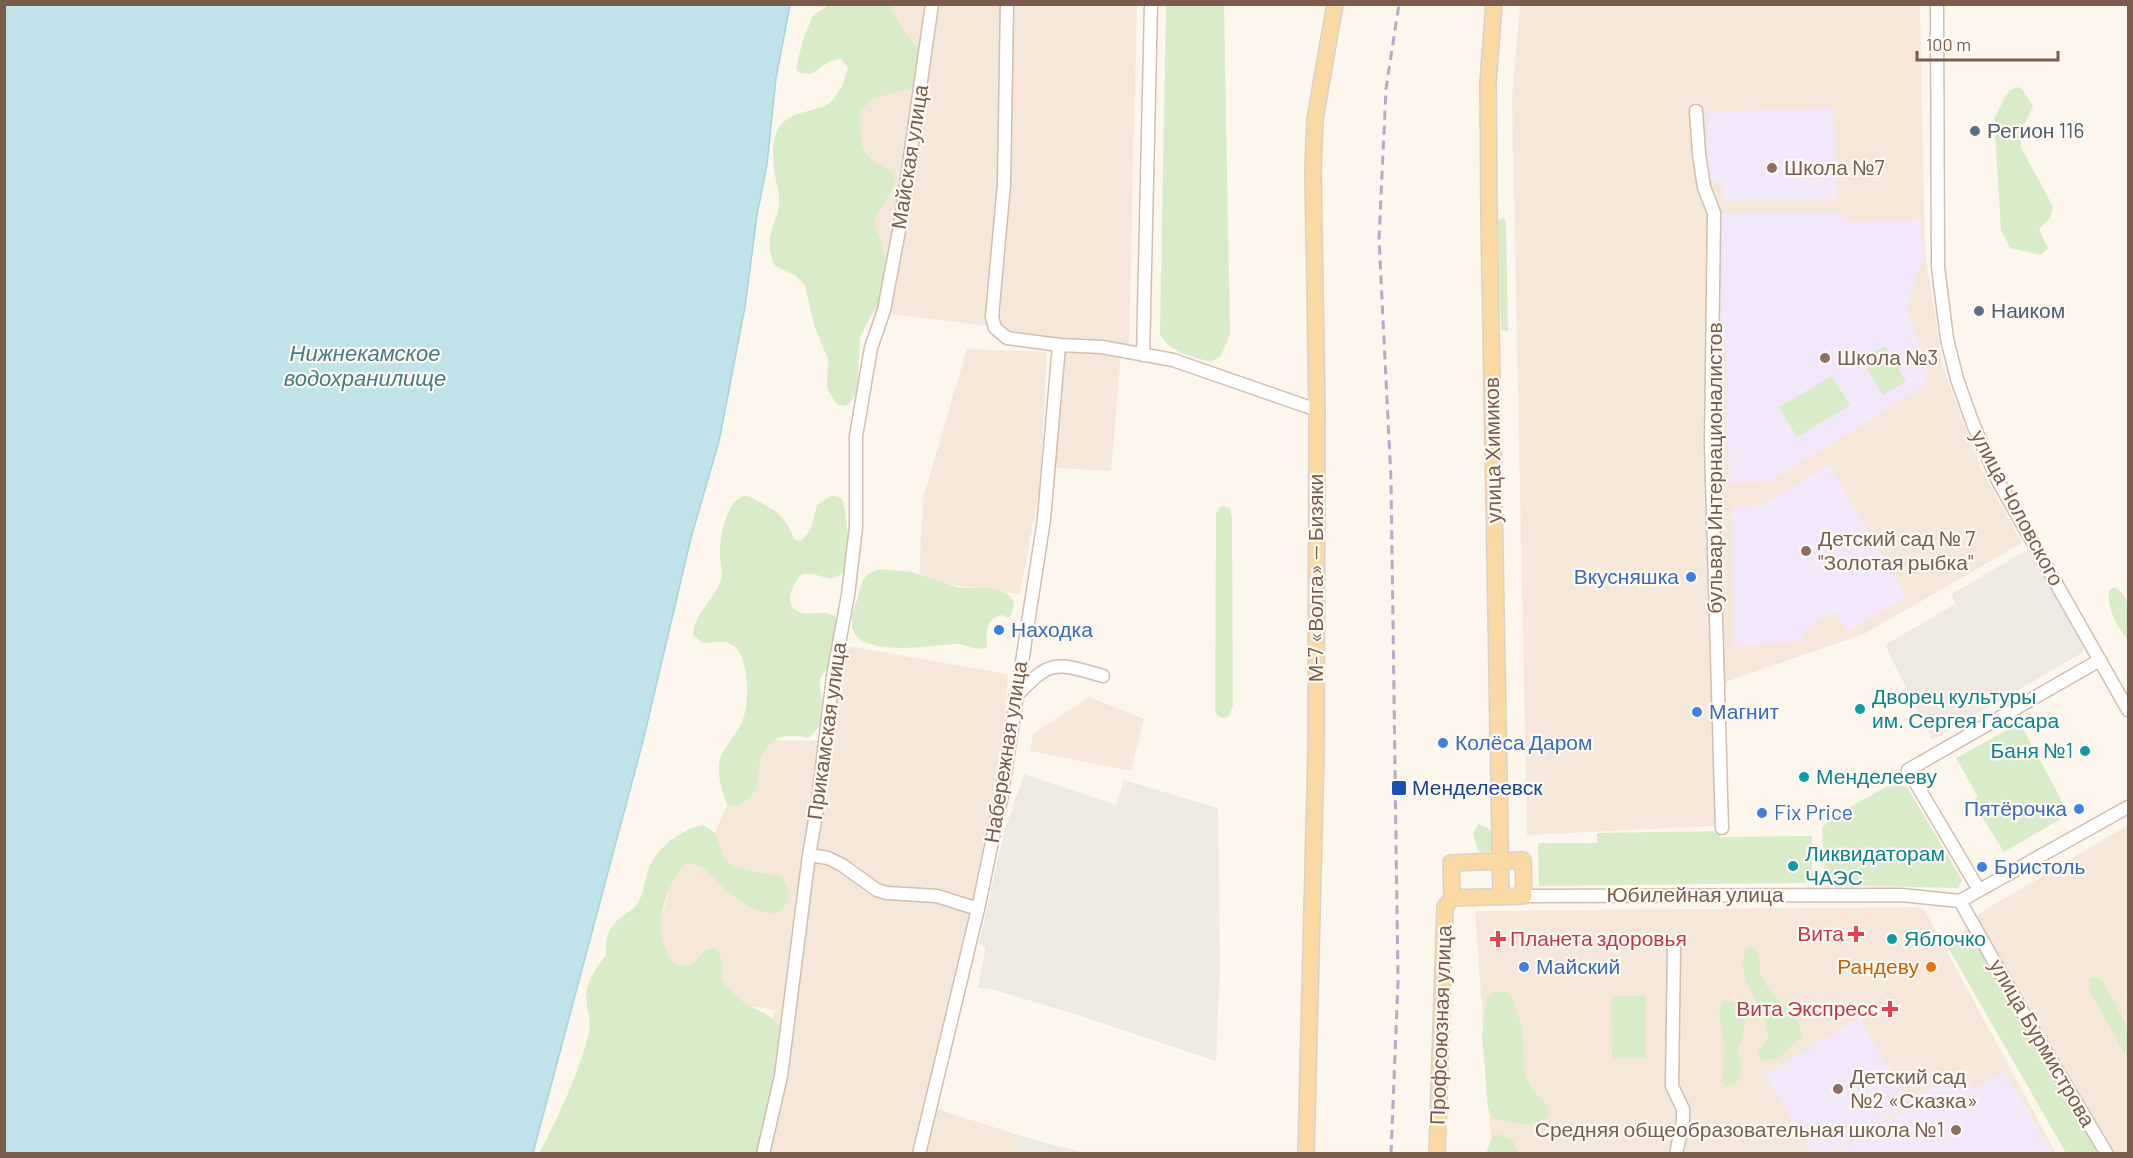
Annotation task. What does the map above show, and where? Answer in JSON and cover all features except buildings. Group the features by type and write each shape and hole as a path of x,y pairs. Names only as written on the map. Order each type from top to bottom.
{"main road":[{"name":"М-7 «Волга» — Бизяки","path":"1306,1154 1316,763 1317,410 1313,170 1315,119 1335,4"},
{"name":"улица Химиков","path":"1494,4 1488,83 1489,214 1502,897"},
{"path":"1452,898 1524,896 1523,860 1501,862"},
{"name":"Профсоюзная улица","path":"1437,1154 1445,907 1452,898 1451,862 1501,862"}],"street":[{"name":"Майская улица","path":"884,310 913,147 932,4"},
{"path":"1007,4 1004,184 993,324 998,333 1007,338 1102,348 1173,360 1317,410"},
{"path":"1143,355 1151,4"},
{"name":"улица Чоловского","path":"1937,4 1938,267 1947,339 1954,368 1973,424 1998,481 2128,710"},
{"name":"бульвар Интернационалистов","path":"1696,111 1704,187 1714,213 1711,445 1722,828"},
{"name":"Прикамская улица","path":"764,1154 781,1076 833,676 848,595 856,527 856,436 871,348 884,310"},
{"name":"Набережная улица","path":"919,1154 978,909 1000,800 1044,519 1059,345"},
{"path":"1979,890 1908,770 2100,660"},
{"path":"1016,697 1040,672 1055,666 1070,667 1103,676"},
{"path":"1960,901 2128,807"},
{"path":"809,855 828,858 842,865 877,890 887,893 937,896 978,909"},
{"name":"Юбилейная улица","path":"1524,896 1889,895 1960,901"},
{"name":"улица Бурмистрова","path":"1960,901 2107,1154"},
{"path":"1674,947 1672,1086 1680,1100 1683,1121 1677,1154"}],"shaded area":[{"path":"866,5 1137,5 1129,344 1038,340 988,326 873,312 822,314"},
{"path":"1520,5 1920,5 1925,252 1943,368 1981,469 2022,543 1864,634 1714,686 1715,826 1527,835 1512,98"},
{"name":"Школа №7","path":"1833,108 1838,199 1723,201 1723,186 1718,181 1708,182 1707,112"},
{"name":"Школа №3","path":"1839,212 1850,221 1921,219 1923,256 1907,308 1928,373 1922,388 1771,481 1729,484 1726,344 1720,343 1718,315 1722,314 1721,213"},
{"path":"967,349 1047,352 1040,486 1020,594 919,580 923,498"},
{"path":"1061,350 1121,354 1111,471 1055,468"},
{"name":"Детский сад № 7 \"Золотая рыбка\"","path":"1829,465 1907,597 1847,632 1837,613 1833,612 1805,630 1803,641 1734,647 1731,506 1762,505"},
{"path":"2028,549 2084,647 2082,653 1932,740 1885,645 1955,604 1952,594"},
{"path":"841,645 1008,674 1002,756 971,917 928,1106 1018,1135 1014,1153 753,1153 774,1010 644,989 678,855 705,857 754,740 831,741"},
{"path":"1089,697 1144,719 1131,771 1030,751 1033,734"},
{"path":"1024,774 1116,805 1124,780 1218,808 1220,970 1216,1061 1072,1013 991,989 978,988 986,947 979,944 1004,832"},
{"path":"2128,825 2128,1153 2114,1153 1973,917"},
{"path":"1923,907 2056,1153 1492,1153 1475,911"},
{"name":"Детский сад №2 «Сказка»","path":"1859,1018 1911,1104 1828,1153 1812,1153 1765,1075"},
{"name":"Средняя общеобразовательная школа №1","path":"1959,1070 1973,1090 2004,1071 2053,1153 1833,1153 1913,1107 1909,1100"},
{"path":"1018,1135 1053,1145 1088,1153 1014,1153"}],"green space":[{"path":"828,5 889,5 906,35 923,51 924,84 872,99 860,111 863,149 873,160 893,172 896,183 874,221 885,255 881,296 860,337 856,394 849,404 843,406 837,404 827,389 828,359 814,325 805,285 796,276 775,266 769,241 779,202 773,159 777,131 788,118 819,108 832,101 840,90 848,68 841,59 830,61 811,74 799,73 796,68 812,17"},
{"path":"1166,5 1224,5 1230,334 1221,356 1211,362 1176,350 1160,335"},
{"path":"2018,87 2022,89 2033,106 2021,132 2021,147 2053,207 2050,218 2039,229 2048,248 2041,255 2010,248 2001,230 1994,119 2009,91"},
{"path":"1502,218 1506,220 1508,330 1506,332 1501,329 1498,220"},
{"path":"1885,346 1906,381 1883,395 1862,360"},
{"path":"1832,376 1850,405 1797,437 1779,407"},
{"path":"832,495 842,499 844,506 848,536 846,566 842,573 830,579 813,574 802,574 790,595 792,606 796,610 802,613 830,614 835,616 837,622 833,659 820,679 824,710 822,722 808,738 786,736 769,744 761,758 754,792 741,803 727,804 720,782 719,764 722,754 741,724 745,711 747,689 745,666 736,648 729,643 702,643 693,635 700,614 717,590 721,579 720,544 726,518 729,510 739,498 749,496 777,512 795,540 800,541 810,530 817,505"},
{"path":"1224,506 1230,508 1232,519 1233,705 1229,716 1224,718 1218,716 1215,711 1216,513"},
{"path":"882,569 911,572 960,588 991,588 1007,593 1014,602 1012,614 1008,618 1002,615 992,620 987,632 987,647 983,648 956,644 912,648 877,646 863,641 854,633 852,620 864,578"},
{"path":"2114,587 2120,591 2127,603 2128,640 2116,623 2111,610 2109,590"},
{"path":"2020,723 2069,814 2004,852 1972,801 1978,797 1956,758"},
{"path":"1891,784 1907,787 1962,880 1958,888 1829,885 1825,878 1822,828 1832,817"},
{"path":"1478,824 1488,828 1492,833 1495,844 1491,851 1483,853 1478,851 1473,834"},
{"path":"702,825 714,833 722,854 728,862 747,870 782,877 788,890 788,899 784,908 769,913 760,911 733,896 702,867 686,865 677,874 669,889 662,916 662,938 666,951 675,964 685,966 694,962 709,949 718,950 721,959 721,977 725,985 743,1002 769,1016 780,1028 761,1153 539,1154 554,1125 585,1049 590,1026 586,998 588,985 606,955 610,930 638,903 655,856 680,834"},
{"path":"1719,831 1720,837 1812,836 1812,883 1539,886 1538,843 1597,843 1597,833"},
{"path":"1969,929 2101,1153 2066,1153 1945,942"},
{"path":"1750,947 1759,955 1761,975 1768,988 1794,1015 1800,1028 1801,1037 1780,1057 1764,1061 1759,1057 1759,1053 1768,1036 1767,1024 1743,968 1745,949"},
{"path":"2092,977 2102,980 2128,1028 2128,1057 2090,991 2089,981"},
{"path":"1497,991 1507,993 1512,997 1522,1027 1525,1074 1533,1091 1545,1101 1547,1106 1548,1118 1532,1125 1498,1120 1492,1117 1488,1109 1482,1035 1487,997"},
{"path":"1611,996 1646,996 1646,1058 1612,1058"},
{"path":"1727,1000 1738,1005 1745,1027 1743,1038 1737,1049 1741,1066 1740,1078 1733,1085 1726,1086 1722,1082 1724,1047 1719,1012 1722,1001"},
{"path":"1498,1134 1513,1141 1518,1153 1486,1153 1492,1137"}],"water":[{"name":"Нижнекамское водохранилище","path":"5,4 790,5 776,78 767,164 757,215 745,307 719,441 691,538 643,741 533,1153 5,1153"}],"railway":[{"path":"1391,1154 1398,981 1391,479 1379,239 1386,89 1399,4"}],"place":[{"name":"Регион 116","path":"1975,131"},
{"name":"Школа №7","path":"1772,168"},
{"name":"Наиком","path":"1979,311"},
{"name":"Школа №3","path":"1825,358"},
{"name":"Детский сад № 7 \"Золотая рыбка\"","path":"1806,551"},
{"name":"Вкусняшка","path":"1691,577"},
{"name":"Находка","path":"999,630"},
{"name":"Дворец культуры им. Сергея Гассара","path":"1860,709"},
{"name":"Магнит","path":"1697,712"},
{"name":"Колёса Даром","path":"1443,743"},
{"name":"Баня №1","path":"2085,751"},
{"name":"Менделееву","path":"1804,777"},
{"name":"Менделеевск","path":"1399,788"},
{"name":"Пятёрочка","path":"2079,809"},
{"name":"Fix Price","path":"1762,813"},
{"name":"Ликвидаторам ЧАЭС","path":"1793,866"},
{"name":"Бристоль","path":"1982,867"},
{"name":"Вита","path":"1856,934"},
{"name":"Планета здоровья","path":"1498,939"},
{"name":"Яблочко","path":"1892,939"},
{"name":"Майский","path":"1524,967"},
{"name":"Рандеву","path":"1931,967"},
{"name":"Вита Экспресс","path":"1890,1009"},
{"name":"Детский сад №2 «Сказка»","path":"1838,1089"},
{"name":"Средняя общеобразовательная школа №1","path":"1956,1130"}]}
